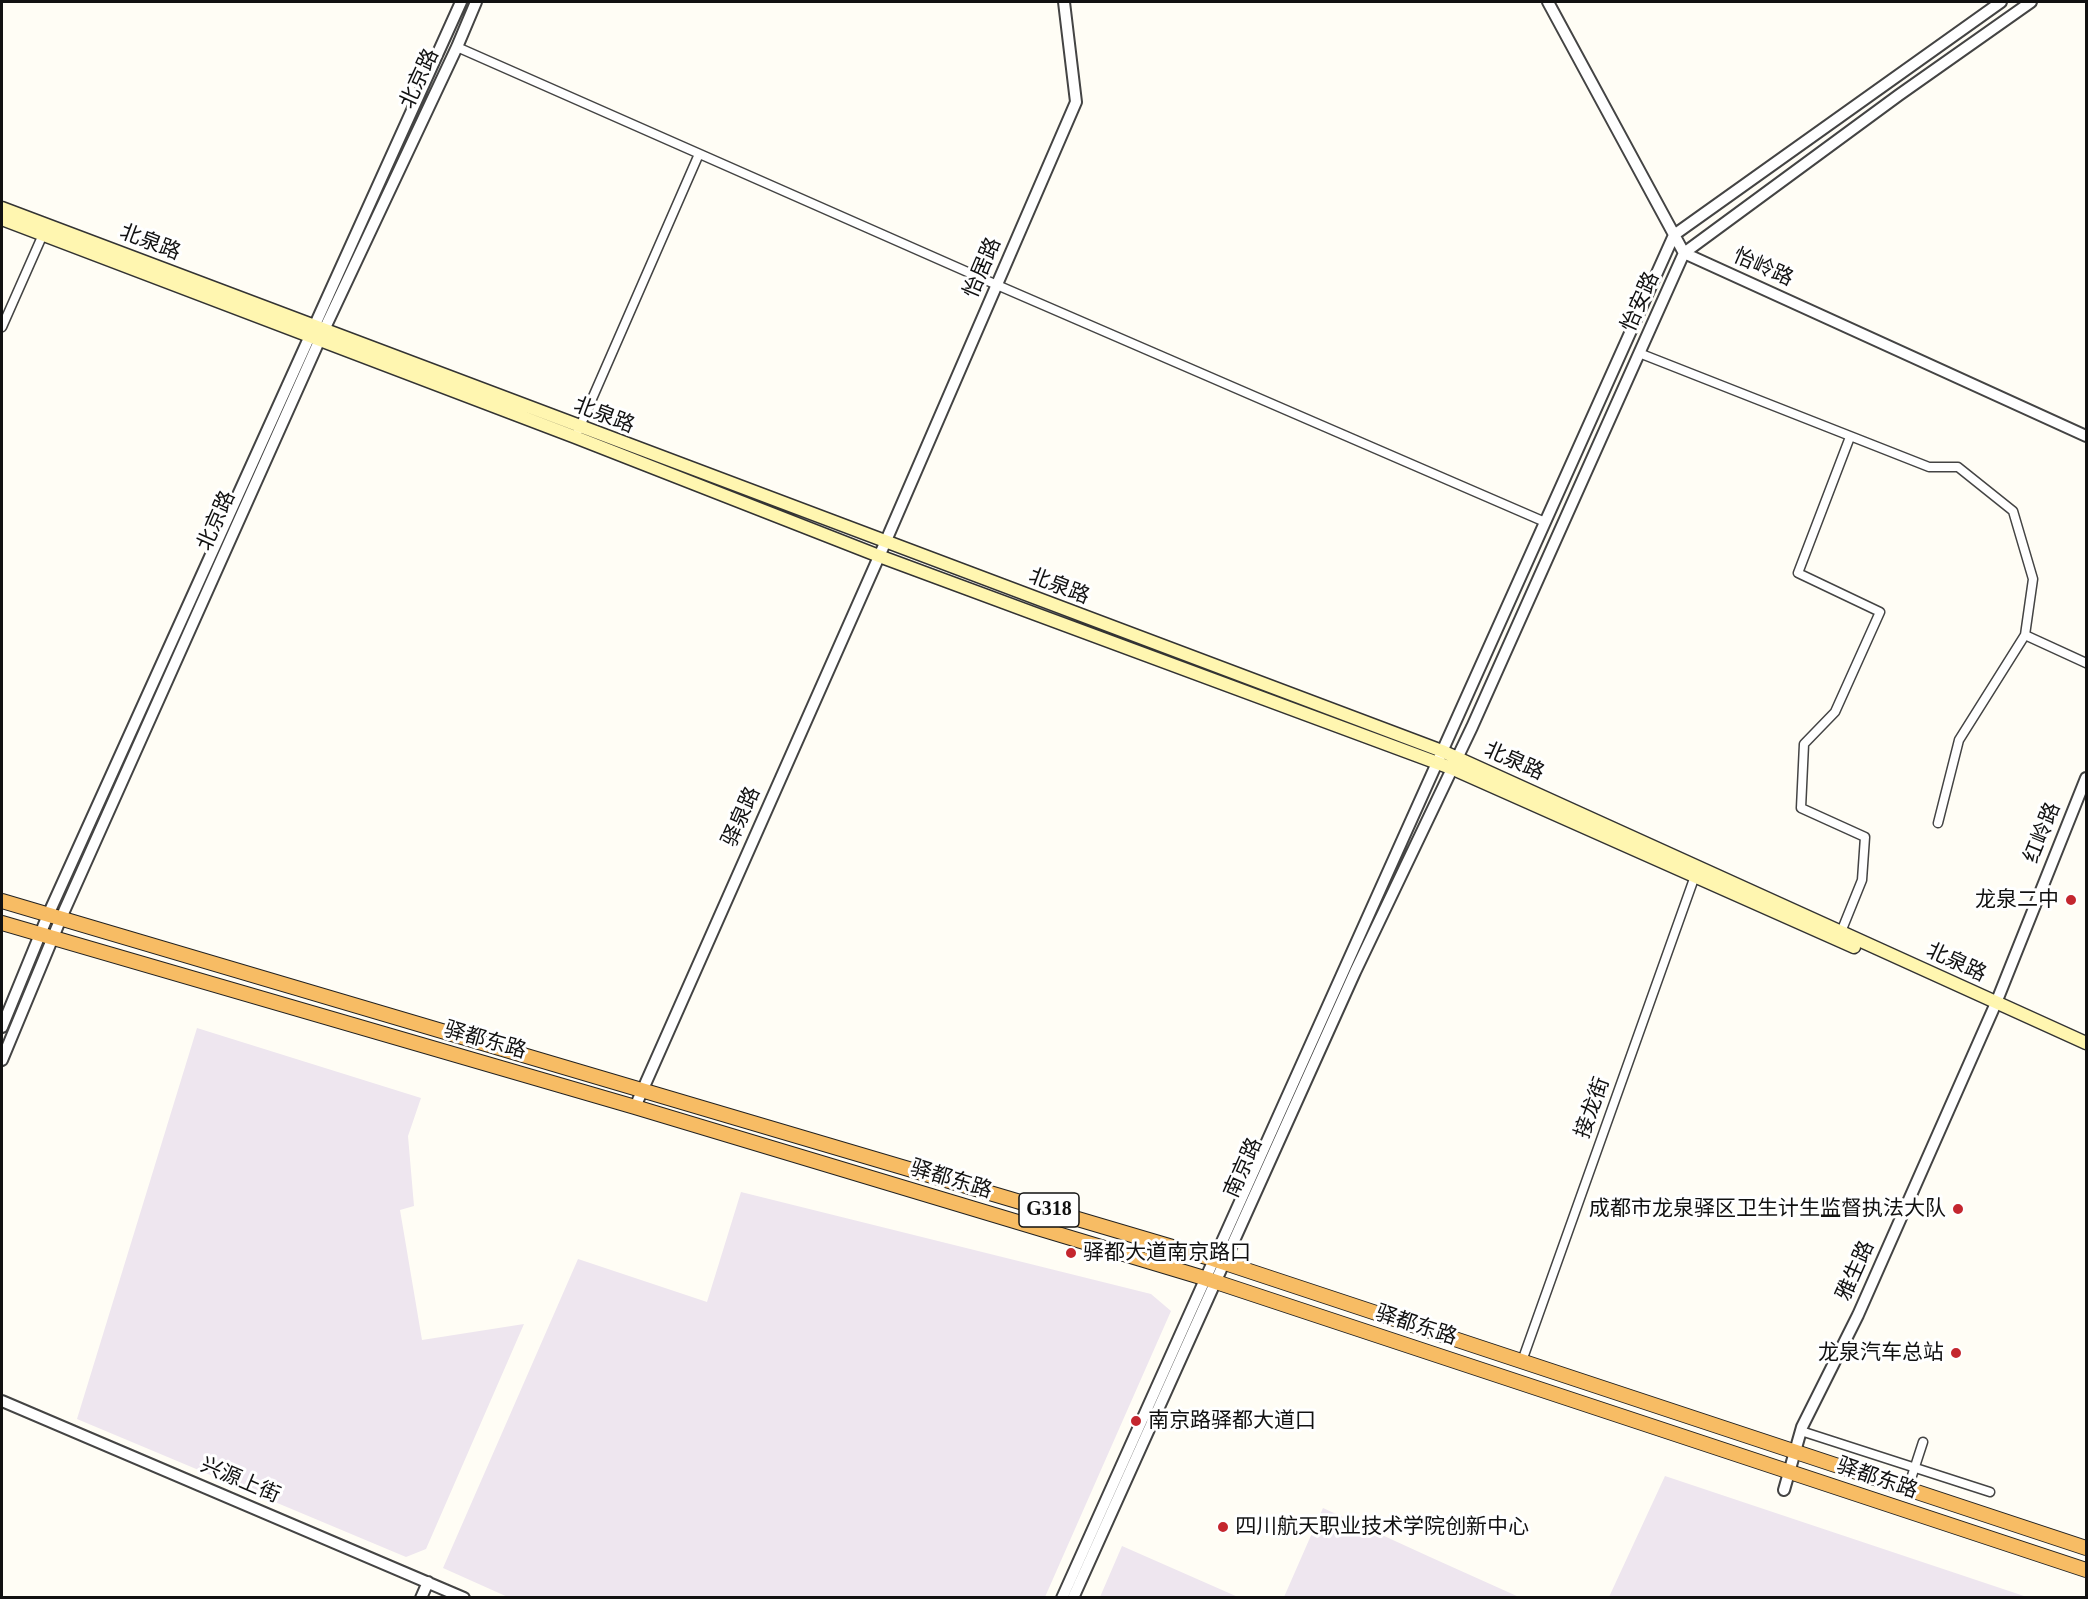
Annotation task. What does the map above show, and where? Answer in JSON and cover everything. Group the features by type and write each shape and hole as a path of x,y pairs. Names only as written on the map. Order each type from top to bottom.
{"highway":[{"name":"驿都东路","path":"2,901 1218,1260 2086,1548"},
{"name":"驿都东路","path":"2,923 635,1107 1210,1280 2086,1570"}],"main road":[{"name":"北泉路","path":"2,208 45,230 577,432 885,543 1454,763 1994,1006 2086,1043"},
{"name":"北泉路","path":"2,219 45,230"},
{"name":"北泉路","path":"577,432 879,556 1439,757"},
{"name":"北泉路","path":"1697,872 1841,932 2086,1050"}],"street":[{"name":"北京路","path":"2,1027 55,916 316,333 461,2"},
{"name":"北京路","path":"316,333 457,46 476,2"},
{"name":"怡居路","path":"885,543 1076,102 1064,2"},
{"path":"1548,2 1684,253"},
{"path":"1674,235 2001,2"},
{"name":"怡安路","path":"1454,763 1684,253 1889,102 2031,2"},
{"path":"457,46 997,285 1545,522"},
{"path":"577,432 699,154"},
{"path":"2,327 45,230"},
{"name":"怡安路","path":"1218,1260 1439,757 1674,235"},
{"name":"怡岭路","path":"1684,253 2086,436"},
{"path":"1639,353 1929,467 1958,467 2013,511 2033,579 2025,635 1959,740 1938,823"},
{"path":"1841,932 1862,880 1864,837 1801,808 1804,744 1834,712 1880,612 1798,573 1850,437"},
{"name":"驿泉路","path":"635,1107 885,543"},
{"path":"2025,635 2086,663"},
{"name":"南京路","path":"1073,1598 1218,1260 1454,763"},
{"name":"红岭路","path":"1994,1006 2086,778"},
{"name":"接龙街","path":"1522,1361 1697,872"},
{"name":"北京路","path":"2,1060 46,936"},
{"name":"雅生路","path":"1784,1490 1801,1431 1858,1315 1994,1006"},
{"path":"1062,1598 1210,1280"},
{"name":"兴源上街","path":"2,1401 464,1598"},
{"path":"1801,1431 1990,1492"},
{"path":"1908,1488 1923,1442"},
{"path":"421,1598 428,1582"}],"shaded area":[{"path":"197,1028 421,1098 408,1136 414,1206 400,1210 422,1340 524,1324 426,1549 406,1557 77,1419"},
{"path":"741,1192 1151,1294 1171,1311 1045,1597 510,1598 443,1568 578,1259 707,1302"},
{"path":"1665,1476 2027,1597 1609,1597"},
{"path":"1323,1508 1430,1557 1519,1597 1284,1597"},
{"path":"1122,1546 1238,1597 1100,1597"}],"place":[{"name":"龙泉二中","path":"2071,900"},
{"name":"成都市龙泉驿区卫生计生监督执法大队","path":"1958,1209"},
{"name":"驿都大道南京路口","path":"1071,1253"},
{"name":"龙泉汽车总站","path":"1956,1353"},
{"name":"南京路驿都大道口","path":"1136,1421"},
{"name":"四川航天职业技术学院创新中心","path":"1223,1527"}]}
